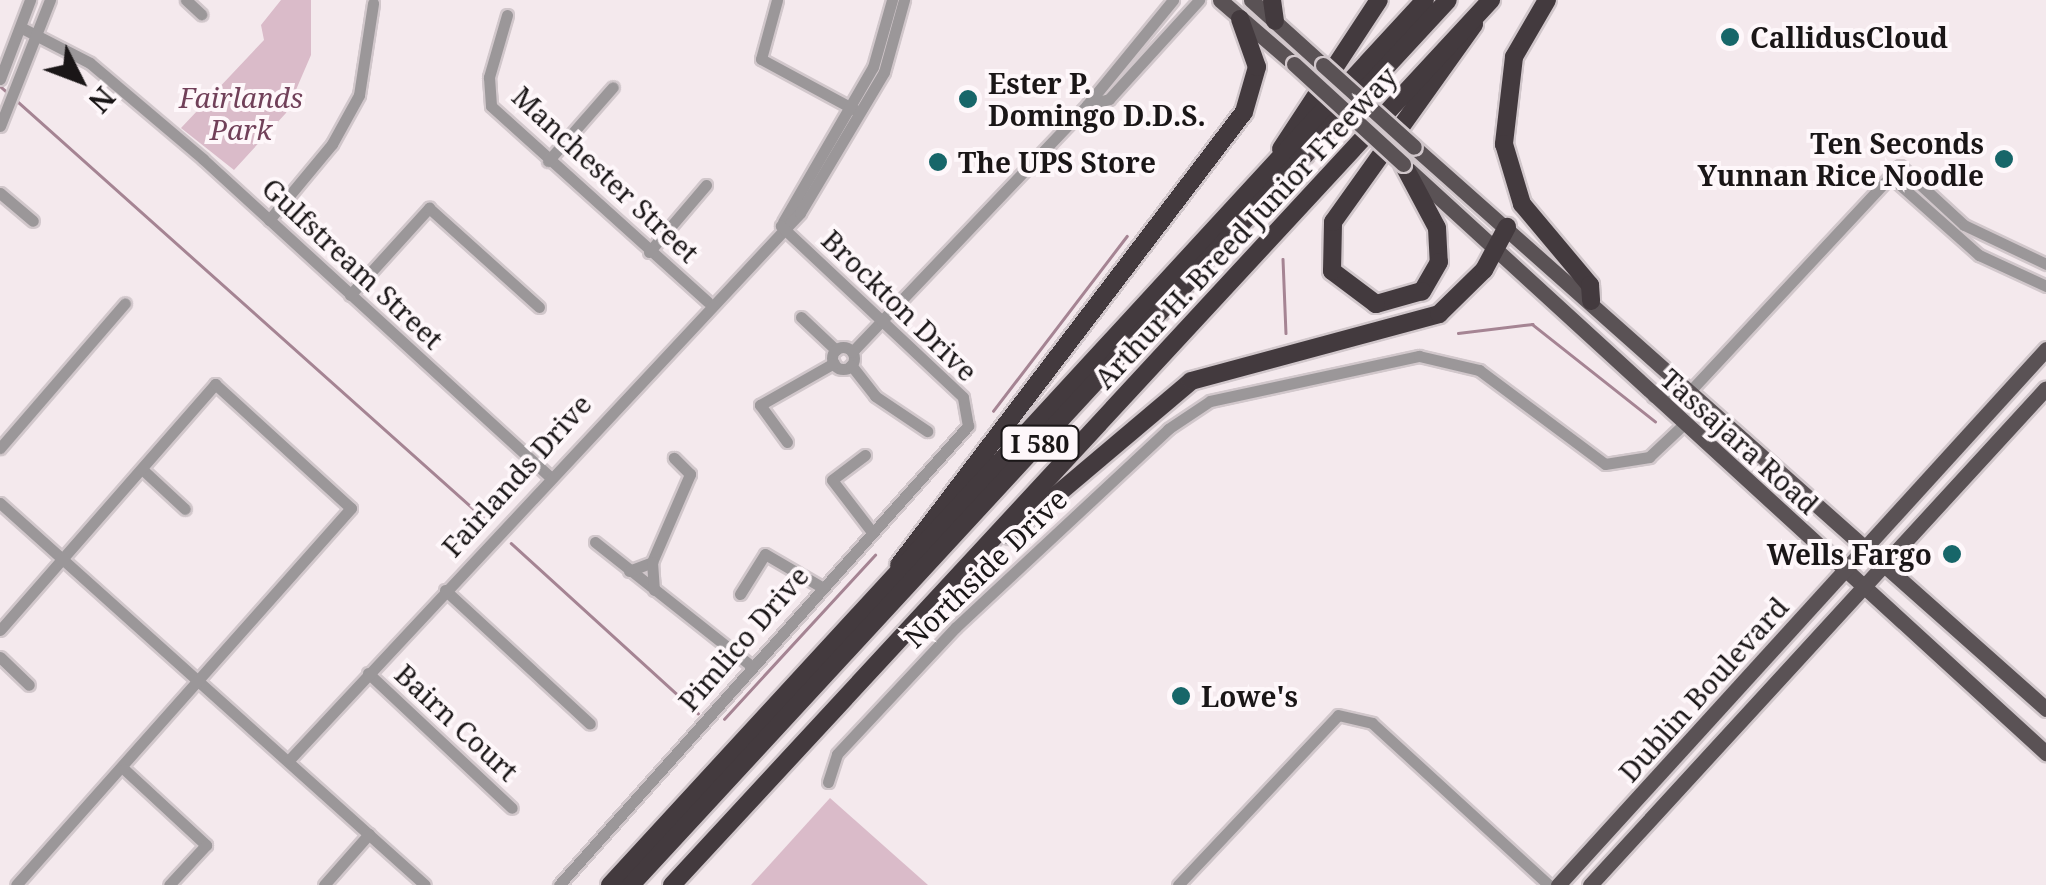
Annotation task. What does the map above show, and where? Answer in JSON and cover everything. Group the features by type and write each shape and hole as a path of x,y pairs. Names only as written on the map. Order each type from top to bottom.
{"highway":[{"path":"1272,0 1275,21"},
{"path":"1276,160 1295,116 1380,0"},
{"name":"Arthur H. Breed Junior Freeway","path":"610,885 1425,0"},
{"name":"I 580","path":"632,885 1448,0"},
{"path":"1547,0 1514,57 1504,144 1522,204 1590,285 1591,301"},
{"path":"1403,164 1437,228 1439,262 1422,291 1376,304 1332,271 1332,222 1468,42 1484,7"},
{"name":"Arthur H. Breed Junior Freeway","path":"672,885 987,549 1484,7"},
{"path":"893,579 910,540 1244,112 1257,67 1240,18"},
{"path":"987,549 1042,513 1190,380 1422,324 1455,302 1507,227"}],"main road":[{"name":"Tassajara Road","path":"1220,0 2046,752"},
{"name":"Tassajara Road","path":"1252,0 2046,709"},
{"name":"Dublin Boulevard","path":"1558,885 2046,349"},
{"name":"Dublin Boulevard","path":"1590,885 1888,566 2046,388"}],"street":[{"path":"2,75 30,0"},
{"path":"0,126 50,0"},
{"path":"186,0 201,14"},
{"path":"777,0 760,59 858,111"},
{"name":"Fairlands Drive","path":"858,111 892,0"},
{"name":"Fairlands Drive","path":"290,759 834,166 904,0"},
{"path":"851,359 1087,105 1173,0"},
{"path":"1087,105 1109,100 1199,0"},
{"path":"269,220 332,144 359,95 373,3"},
{"name":"Manchester Street","path":"507,15 488,77 491,106 708,302"},
{"name":"Gulfstream Street","path":"22,28 40,33 90,63 548,475"},
{"path":"548,161 613,87"},
{"path":"1653,397 1692,390 1900,166 1964,226 2046,264"},
{"path":"1890,177 1980,256 2046,286"},
{"path":"649,252 706,185"},
{"path":"0,193 33,221"},
{"path":"350,295 429,208 539,307"},
{"name":"Brockton Drive","path":"781,226 963,397 968,426"},
{"path":"0,448 125,303"},
{"path":"801,317 835,357 851,359"},
{"name":"Northside Drive","path":"828,782 836,754 956,627 1168,428 1210,401 1419,356 1488,375 1604,464 1649,457 1683,425"},
{"path":"787,442 760,405 835,357 851,359 927,432"},
{"path":"0,630 215,384 351,508 124,769 16,885"},
{"name":"Pimlico Drive","path":"559,885 749,664 968,426"},
{"path":"865,455 832,480 872,532"},
{"path":"654,590 652,562 690,474 674,458"},
{"path":"142,470 185,510"},
{"path":"0,503 65,555 425,885"},
{"path":"595,542 749,664"},
{"path":"740,594 765,554 820,586"},
{"path":"629,571 652,562"},
{"path":"445,590 590,724"},
{"path":"0,657 30,686"},
{"name":"Bairn Court","path":"368,673 512,808"},
{"path":"1178,885 1338,714 1372,723 1549,885"},
{"path":"124,769 206,845 169,885"},
{"path":"324,885 369,834"}],"green space":[{"name":"Fairlands Park","path":"281,0 311,0 311,55 286,113 234,170 181,128 264,40 261,25"},
{"path":"830,798 928,885 751,885"}],"waterway":[{"path":"0,86 7,92"},
{"path":"16,100 485,519"},
{"path":"993,411 1127,236"},
{"path":"1283,259 1286,333"},
{"path":"1458,333 1532,324 1655,421"},
{"path":"511,543 698,713"},
{"path":"724,719 875,555"}],"place":[{"name":"CallidusCloud","path":"1730,37"},
{"name":"Ester P. Domingo D.D.S.","path":"968,99"},
{"name":"Ten Seconds Yunnan Rice Noodle","path":"2004,159"},
{"name":"The UPS Store","path":"938,162"},
{"name":"Wells Fargo","path":"1952,554"},
{"name":"Lowe's","path":"1181,696"}]}
